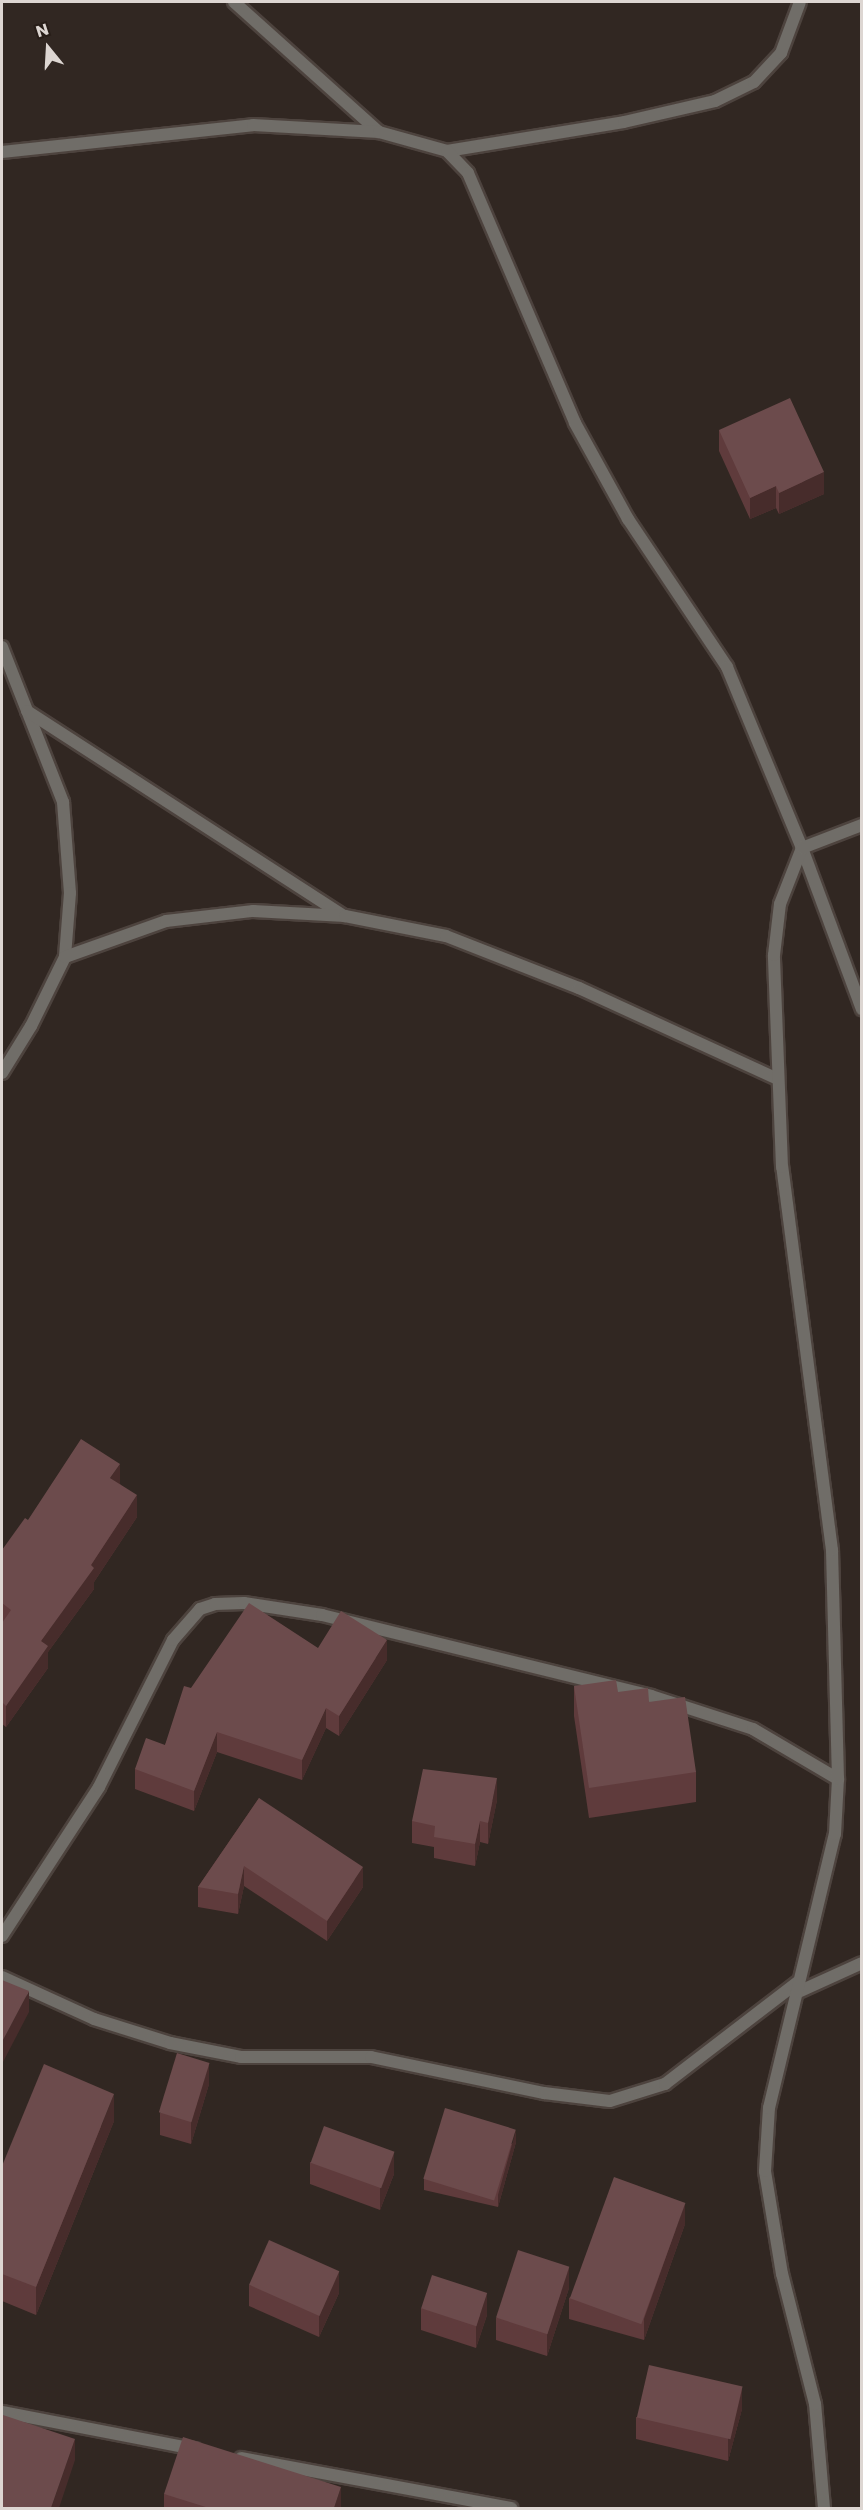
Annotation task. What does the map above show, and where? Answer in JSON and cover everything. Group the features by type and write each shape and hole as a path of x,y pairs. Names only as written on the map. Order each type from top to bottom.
{"street":[{"path":"234,2 379,132"},
{"path":"2,152 253,125 379,132 447,151 624,122 715,101 754,82 781,53 800,2"},
{"path":"447,151 468,172 575,423 628,519 727,667 802,848 861,1009"},
{"path":"2,647 63,802 70,893 65,957 31,1026 2,1073"},
{"path":"27,711 345,916"},
{"path":"824,2508 815,2404 782,2274 765,2171 769,2108 835,1834 837,1779 832,1550 801,1336 776,1078 774,955 780,904 802,848 861,825"},
{"path":"65,957 166,921 253,911 345,916 446,936 579,988 776,1078"},
{"path":"2,1936 99,1788 173,1640 200,1610 215,1604 229,1602 322,1615 641,1693 753,1729 837,1779"},
{"path":"2,1977 94,2019 170,2043 241,2057 371,2057 544,2093 610,2101 665,2084 798,1987 861,1963"},
{"path":"2,2412 511,2508"}],"building":[{"path":"790,398 824,472 779,493 776,486 750,498 719,430"},
{"path":"81,1439 120,1464 110,1478 137,1495 91,1565 94,1568 41,1641 48,1646 6,1706 2,1702 2,1623 11,1610 2,1603 2,1550 25,1518 28,1520"},
{"path":"249,1603 318,1648 341,1611 387,1640 339,1716 326,1708 302,1760 217,1732 194,1791 135,1769 146,1738 165,1745 184,1686 191,1688"},
{"path":"616,1680 618,1692 648,1688 649,1702 685,1697 696,1772 589,1788 574,1686"},
{"path":"423,1769 497,1778 488,1823 480,1821 475,1844 434,1837 435,1826 412,1821"},
{"path":"259,1798 363,1867 327,1921 244,1866 238,1894 198,1887"},
{"path":"2,1980 29,1991 2,2042"},
{"path":"177,2053 210,2063 191,2122 159,2112"},
{"path":"44,2064 114,2094 36,2287 2,2274 2,2166"},
{"path":"445,2108 516,2130 494,2200 423,2179"},
{"path":"324,2126 394,2152 381,2188 311,2163"},
{"path":"614,2177 685,2203 641,2324 570,2298"},
{"path":"269,2240 339,2271 319,2316 249,2285"},
{"path":"518,2250 569,2267 547,2334 496,2318"},
{"path":"432,2275 487,2293 476,2326 421,2308"},
{"path":"649,2365 743,2387 730,2439 637,2418"},
{"path":"3,2415 75,2439 51,2508 2,2508"},
{"path":"183,2437 341,2487 334,2508 209,2508 164,2494"}]}
